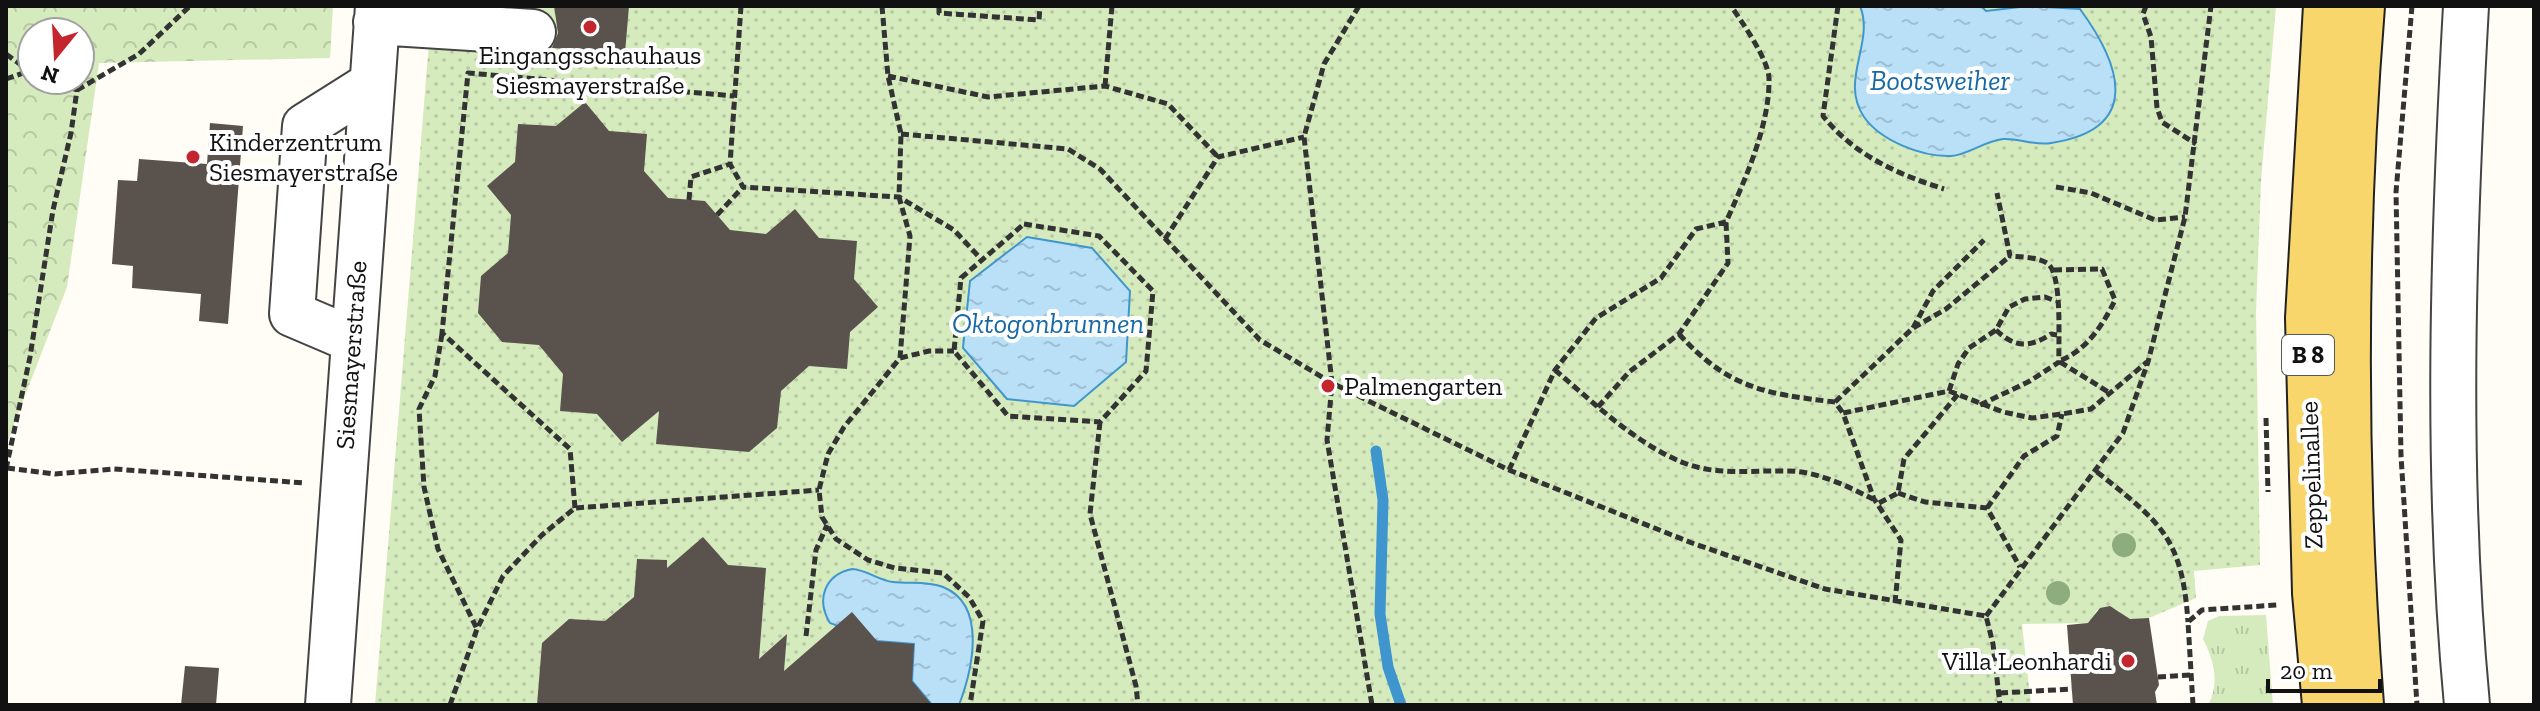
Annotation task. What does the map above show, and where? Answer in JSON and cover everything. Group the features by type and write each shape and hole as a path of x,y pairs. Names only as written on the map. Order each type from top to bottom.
{"main road":[{"name":"Zeppelinallee","path":"2325,705 2315,593 2308,318 2326,6"},
{"name":"Zeppelinallee","path":"2361,705 2346,452 2345,325 2349,188 2362,6"}],"street":[{"path":"2466,6 2457,167 2452,421 2459,621 2467,705"},
{"path":"377,14 533,32"},
{"name":"Siesmayerstraße","path":"328,705 377,14"},
{"path":"353,340 292,314 305,126 370,85"}],"path":[{"path":"96,79 139,54 190,6"},
{"path":"741,6 730,164 743,187"},
{"path":"882,6 888,76 901,134 899,197 910,236 900,358 828,454 819,490 822,517 836,539 868,560 895,568 943,573 969,597 983,621 970,705"},
{"path":"939,6 939,13 1039,20 1040,6"},
{"path":"1105,86 1112,6"},
{"path":"1359,6 1324,64 1304,137 1332,383 1327,440 1372,705"},
{"path":"1598,407 1629,372 1679,334 1728,263 1726,222 1756,154 1769,76 1748,30 1731,6"},
{"path":"1838,6 1823,116 1841,138 1875,161 1904,176 1944,189"},
{"path":"2146,6 2143,14 2151,37 2157,108 2162,122 2196,144"},
{"path":"2000,705 1986,616 2020,567 2097,472 2123,433 2148,362 2185,217 2211,6"},
{"path":"2412,6 2396,192 2401,456 2417,705"},
{"path":"477,629 438,549 424,487 419,409 435,376 442,333 468,73 734,96"},
{"path":"888,76 988,97 1105,86 1168,104 1218,157"},
{"path":"76,96 6,469 55,474 114,469 342,486"},
{"path":"901,134 1068,149 1100,169 1260,340 1332,383 1509,470 1692,543 1825,589 1986,616"},
{"path":"1165,239 1218,157 1304,137"},
{"path":"689,200 691,177 730,164"},
{"path":"743,187 899,197 954,230 981,259"},
{"path":"717,215 743,187"},
{"path":"2056,187 2091,193 2155,220 2185,217"},
{"path":"1997,193 2010,256"},
{"path":"1509,470 1555,370 1596,318 1661,278 1696,229 1726,222"},
{"path":"1100,422 1008,416 954,351 961,278 1024,224 1099,236 1153,291 1146,371 1100,422 1090,514 1136,686 1138,705"},
{"path":"1913,328 1933,291 1984,240"},
{"path":"2010,256 2047,263 2054,270 2056,301 2061,315 2057,335 2059,362"},
{"path":"1835,402 1913,328 1946,309 2010,256"},
{"path":"1979,405 2075,355 2106,319 2115,300 2102,269 2054,270"},
{"path":"1949,391 1958,364 1969,348 1996,330 2009,307 2025,299 2045,297 2056,301"},
{"path":"1996,330 2008,341 2022,346 2037,343 2051,334 2057,335"},
{"path":"442,333 570,449 575,508"},
{"path":"1679,334 1706,364 1740,383 1770,393 1835,402 1843,413 1876,501 1901,540 1895,603"},
{"path":"900,358 929,351 954,351"},
{"path":"2059,362 2110,393"},
{"path":"1843,413 1949,391 1960,392 1979,405 2032,418 2062,414 2091,409 2148,362"},
{"path":"1555,370 1598,407 1648,443 1685,463 1741,474 1789,471 1834,481 1876,501 1898,493 1925,502 1987,508"},
{"path":"1898,493 1904,459 1960,392"},
{"path":"1987,508 2024,456 2057,436 2062,414"},
{"path":"2097,472 2152,516 2168,535 2181,565 2193,705"},
{"path":"450,705 477,629 503,576 542,535 575,508 819,490"},
{"path":"1987,508 2020,567"},
{"path":"806,636 816,550 827,525"},
{"path":"2188,622 2202,610 2278,605"},
{"path":"2158,677 2191,675"},
{"path":"2000,693 2072,689"}],"green space":[{"path":"6,6 333,6 330,58 99,63 96,84 96,16 16,16 16,96 94,96 67,287 6,445"},
{"name":"Palmengarten","path":"432,6 2276,6 2261,181 2256,312 2260,565 2194,571 2196,598 2149,618 2123,620 2119,611 2108,606 2096,611 2092,623 2022,624 2031,705 375,705"},
{"path":"2266,615 2273,705 2208,705 2215,680 2213,664 2203,639 2208,621 2219,616"}],"water":[{"name":"Bootsweiher","path":"1860,6 1981,6 1986,11 2029,6 2080,9 2106,52 2113,72 2115,92 2111,109 2100,124 2080,136 2051,143 2003,139 1951,156 1928,154 1903,146 1871,126 1857,103 1856,75 1863,34"},
{"name":"Oktogonbrunnen","path":"1027,237 1092,248 1130,291 1126,362 1074,406 1007,399 963,348 970,281"},
{"path":"852,569 893,582 937,585 957,596 966,608 973,640 972,657 959,705 932,705 912,681 914,644 877,641 830,623 824,606 825,590 835,577"}],"building":[{"name":"Eingangsschauhaus Siesmayerstraße","path":"554,6 629,6 625,53 552,48 558,33"},
{"path":"585,102 609,131 647,134 644,171 668,198 705,201 730,230 766,234 795,209 819,238 857,241 854,279 878,307 850,332 847,369 809,366 781,391 777,428 749,452 656,444 659,411 622,442 597,414 560,411 563,374 539,345 502,342 478,313 481,276 508,253 511,215 487,186 515,162 518,124 556,126"},
{"path":"210,123 243,126 228,324 199,321 201,294 132,288 133,266 112,264 118,180 137,181 139,159 207,164"},
{"path":"703,537 728,565 766,568 759,659 787,634 784,671 852,612 877,641 914,644 912,681 932,705 537,705 542,643 569,619 605,621 634,597 637,559 667,560 667,568"},
{"name":"Villa Leonhardi","path":"2110,606 2130,619 2149,618 2159,685 2155,692 2157,705 2073,705 2067,625 2088,623 2100,608"},
{"path":"185,666 219,668 216,705 181,705"}],"waterway":[{"path":"1376,451 1383,500 1380,614 1388,667 1401,705"}],"place":[{"name":"Eingangsschauhaus Siesmayerstraße","path":"590,27"},
{"name":"Kinderzentrum Siesmayerstraße","path":"193,157"},
{"name":"Palmengarten","path":"1328,386"},
{"name":"Villa Leonhardi","path":"2128,661"}]}
